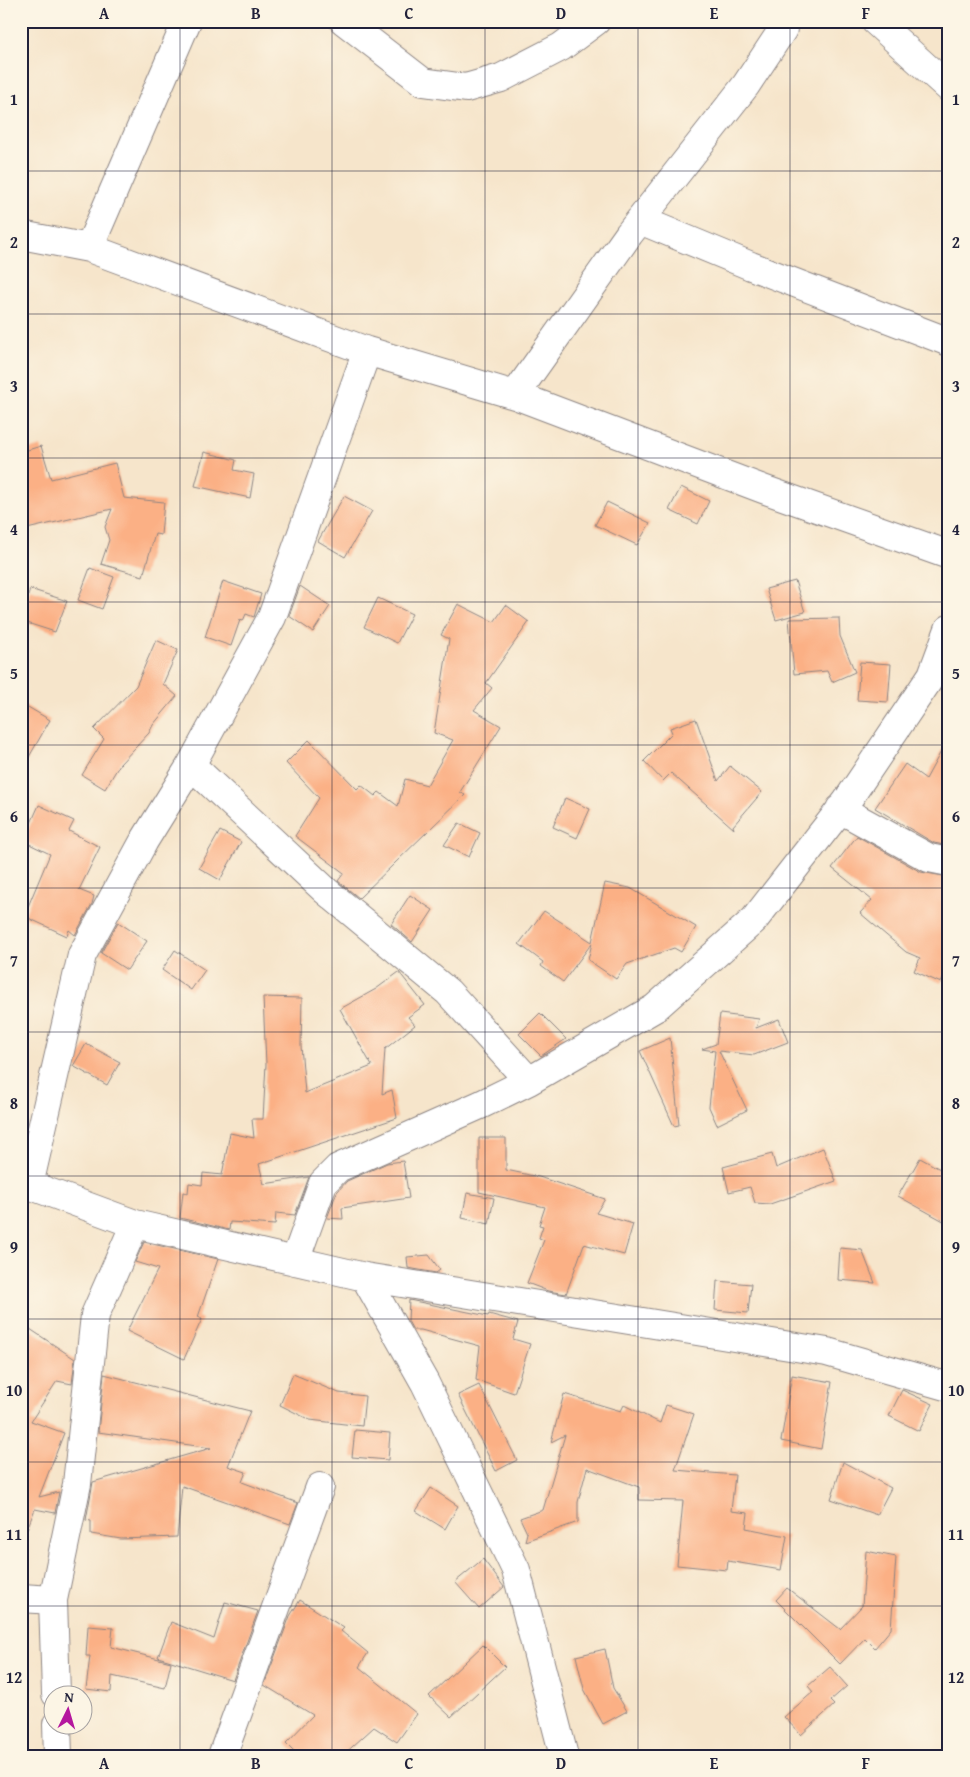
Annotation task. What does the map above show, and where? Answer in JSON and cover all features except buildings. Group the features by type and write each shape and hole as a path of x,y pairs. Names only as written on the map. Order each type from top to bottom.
{"street":[{"path":"89,248 187,21"},
{"path":"344,21 423,82 466,88 501,78 561,47 596,21"},
{"path":"875,21 949,88"},
{"path":"515,395 640,220 746,85 783,29"},
{"path":"640,220 750,266 949,342"},
{"path":"21,235 89,248 367,352 515,395 763,489 949,555"},
{"path":"367,352 272,617 191,766 144,841 82,955 25,1184 135,1224 365,1277 827,1352 949,1387"},
{"path":"295,1261 323,1183 338,1168 480,1105 529,1081 655,1008 754,920 840,809 932,675 949,629"},
{"path":"191,766 326,890 448,992 529,1081"},
{"path":"840,809 929,858 949,862"},
{"path":"56,1684 53,1600 77,1484 95,1315 135,1224"},
{"path":"365,1277 425,1384 516,1570 564,1756"},
{"path":"222,1756 320,1487"},
{"path":"21,1598 53,1600"},
{"path":"57,1734 58,1756"}]}
